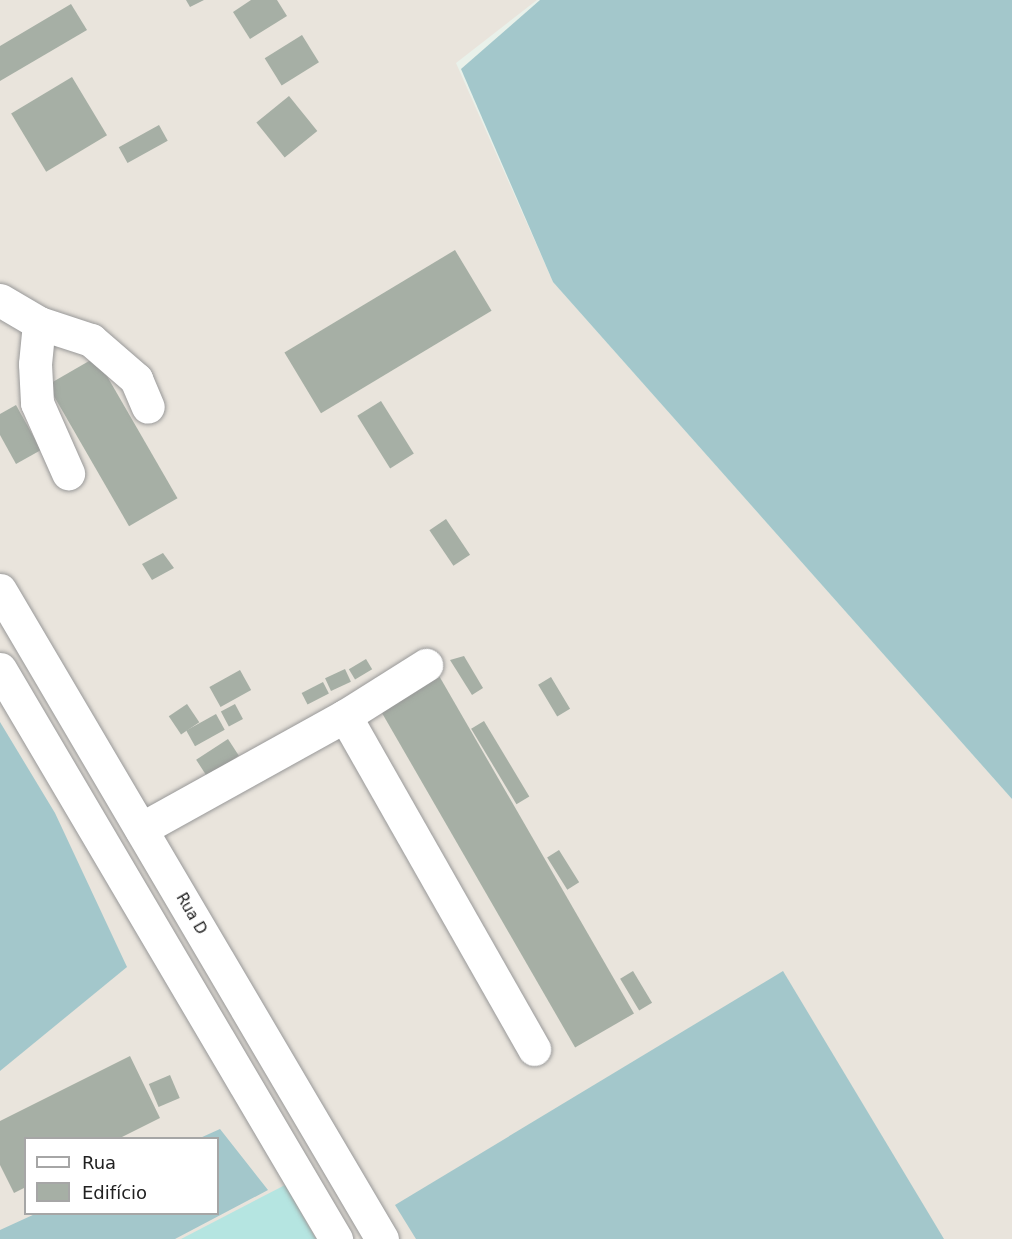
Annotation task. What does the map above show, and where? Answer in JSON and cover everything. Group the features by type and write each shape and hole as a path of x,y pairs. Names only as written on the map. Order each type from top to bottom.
{"street":[{"path":"0,300 39,323 91,340 136,379 148,407"},
{"path":"39,323 35,364 37,403 68,473"},
{"name":"Rua D","path":"0,590 382,1239"},
{"path":"141,829 345,716 426,665"},
{"path":"0,669 336,1239"},
{"path":"345,716 534,1049"},
{"path":"126,880 159,861"}],"shaded area":[{"path":"0,0 537,0 456,63 553,282 1012,799 1012,1239 0,1239"},
{"path":"540,0 1012,0 1012,799 553,282 461,69"},
{"path":"0,722 55,813 127,967 0,1071"},
{"path":"783,971 944,1239 416,1239 395,1205"},
{"path":"220,1129 268,1190 175,1239 0,1239 0,1230 33,1215 219,1215 219,1137 202,1137"},
{"path":"285,1185 316,1239 181,1239"}],"building":[{"path":"186,0 204,0 190,7"},
{"path":"251,0 277,0 287,16 250,39 233,12"},
{"path":"71,4 87,30 0,81 0,46"},
{"path":"302,35 319,62 282,85 265,58"},
{"path":"72,77 107,135 46,172 11,114"},
{"path":"289,96 317,131 285,157 256,122"},
{"path":"159,125 168,141 127,163 119,147"},
{"path":"455,250 492,311 321,413 284,352"},
{"path":"96,357 178,498 129,526 48,385"},
{"path":"381,401 414,454 390,468 357,416"},
{"path":"16,405 41,450 16,464 0,435 0,414"},
{"path":"446,519 470,555 453,566 429,530"},
{"path":"163,553 174,568 152,580 142,564"},
{"path":"464,656 483,688 472,695 450,660"},
{"path":"366,659 372,669 355,680 349,669"},
{"path":"345,669 351,682 331,691 325,678"},
{"path":"240,670 251,690 221,707 209,687"},
{"path":"438,674 634,1013 575,1047 379,708"},
{"path":"551,677 570,709 557,716 538,685"},
{"path":"323,682 329,694 308,704 302,693"},
{"path":"187,704 199,722 181,735 169,716"},
{"path":"235,704 243,719 229,727 221,712"},
{"path":"216,714 225,730 195,746 186,730"},
{"path":"484,721 529,796 516,804 471,729"},
{"path":"228,739 239,756 207,776 196,760"},
{"path":"559,850 579,882 567,890 547,857"},
{"path":"633,971 652,1003 639,1010 620,979"},
{"path":"130,1056 160,1118 122,1137 24,1137 24,1188 14,1193 0,1165 0,1121"},
{"path":"170,1075 180,1098 159,1107 149,1084"}]}
